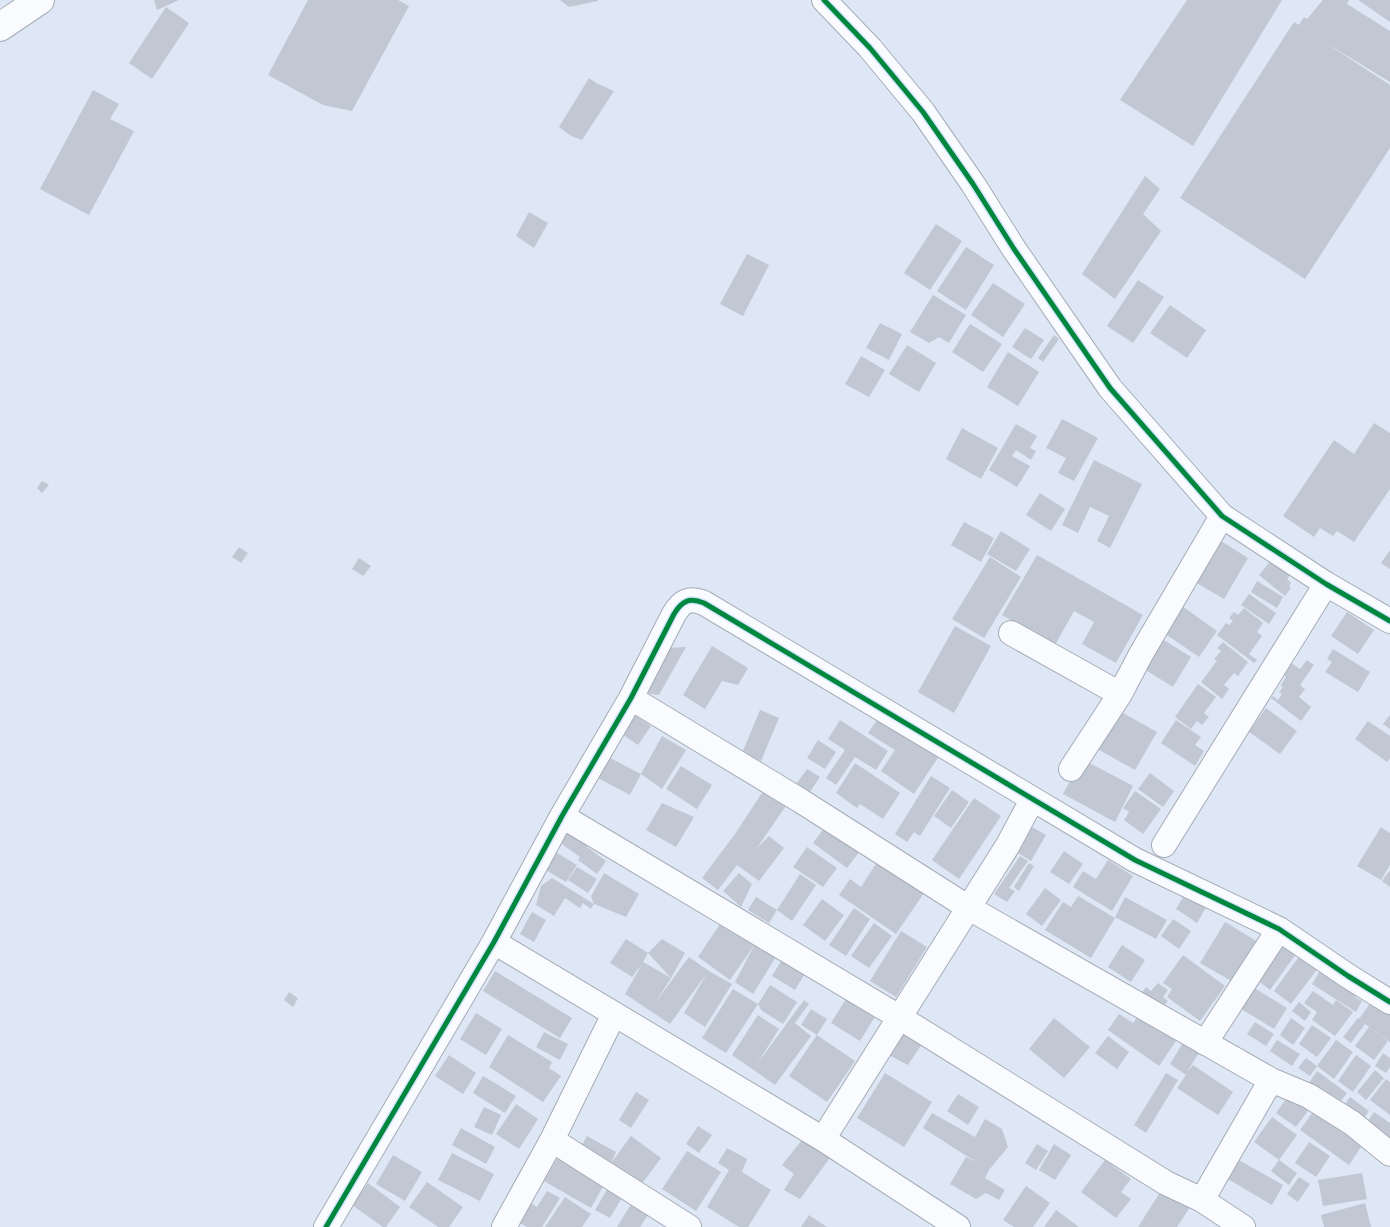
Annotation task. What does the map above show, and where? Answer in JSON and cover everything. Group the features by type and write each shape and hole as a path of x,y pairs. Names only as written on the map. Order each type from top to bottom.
{"street":[{"path":"0,28 40,0"},
{"path":"824,0 870,48 923,112 1110,388 1222,516 1326,584 1390,621"},
{"path":"1071,769 1120,694 1141,654 1222,516"},
{"path":"1164,845 1326,584"},
{"path":"326,1227 494,942 679,606 688,600 696,600 712,608 1032,800 1150,868 1279,929 1390,1002"},
{"path":"1011,633 1120,694"},
{"path":"630,698 801,801 969,908 1271,1080 1309,1096 1352,1123 1390,1154"},
{"path":"823,1139 1008,845 1032,800"},
{"path":"562,816 899,1018 1166,1183 1202,1200 1243,1227"},
{"path":"1206,1043 1279,929"},
{"path":"494,942 823,1139 958,1227"},
{"path":"504,1227 552,1140 614,1014"},
{"path":"1202,1200 1271,1080"},
{"path":"552,1140 674,1223"}],"building":[{"path":"154,0 179,0 157,10"},
{"path":"308,0 398,0 409,6 352,111 323,105 268,75"},
{"path":"560,0 598,0 598,1 569,7"},
{"path":"1187,0 1282,0 1193,146 1120,100"},
{"path":"1323,0 1349,0 1347,4 1390,31 1390,82 1323,41 1390,85 1390,148 1305,279 1180,198 1294,22 1299,25 1304,17 1307,19"},
{"path":"1358,0 1390,0 1390,22"},
{"path":"166,7 189,23 152,79 129,63"},
{"path":"589,78 614,91 582,140 571,136 559,127"},
{"path":"93,90 119,104 110,119 134,131 89,215 40,189"},
{"path":"1145,176 1160,189 1143,214 1161,231 1115,299 1082,274"},
{"path":"529,212 548,223 534,248 516,236"},
{"path":"936,224 962,241 930,290 904,273"},
{"path":"966,247 994,265 966,310 937,291"},
{"path":"747,254 769,265 743,316 720,304"},
{"path":"1138,280 1164,297 1133,343 1107,326"},
{"path":"993,283 1025,304 1003,337 971,315"},
{"path":"933,295 966,315 949,343 939,337 929,343 910,332"},
{"path":"1170,305 1206,330 1187,358 1150,333"},
{"path":"880,323 902,334 889,360 866,348"},
{"path":"970,324 1002,344 983,372 952,352"},
{"path":"1025,328 1044,340 1031,359 1012,347"},
{"path":"1054,335 1059,339 1043,362 1038,358"},
{"path":"907,345 936,363 919,392 889,374"},
{"path":"1008,352 1039,372 1018,406 987,387"},
{"path":"861,356 885,370 869,397 845,384"},
{"path":"1062,419 1098,438 1074,481 1058,473 1066,458 1046,448"},
{"path":"1374,423 1390,433 1390,489 1354,542 1337,531 1333,536 1320,528 1314,537 1283,516 1334,440 1354,454"},
{"path":"1016,424 1037,436 1030,448 1036,451 1031,460 1016,450 1012,456 1030,466 1017,487 989,470"},
{"path":"962,428 998,448 981,479 946,459"},
{"path":"1094,460 1142,484 1110,548 1097,541 1109,516 1090,507 1078,533 1062,525"},
{"path":"42,481 49,485 42,493 37,488"},
{"path":"1040,493 1065,509 1051,531 1026,515"},
{"path":"964,522 994,538 981,562 951,545"},
{"path":"1001,531 1030,549 1016,571 987,554"},
{"path":"1213,536 1248,558 1224,599 1188,578"},
{"path":"239,547 248,553 241,563 232,557"},
{"path":"1390,550 1390,569 1381,563"},
{"path":"1037,555 1143,615 1116,663 1082,644 1094,622 1074,611 1055,645 1002,615"},
{"path":"990,557 1021,577 984,638 952,619"},
{"path":"359,558 371,566 363,576 352,569"},
{"path":"1273,558 1292,573 1287,579 1291,583 1289,586 1291,588 1285,596 1259,575"},
{"path":"1257,581 1283,597 1277,608 1251,592"},
{"path":"1249,594 1276,613 1269,624 1241,605"},
{"path":"1179,604 1217,631 1199,657 1161,631"},
{"path":"1244,608 1263,623 1257,632 1262,636 1249,654 1257,660 1254,663 1217,635 1226,623 1229,625 1233,621 1229,618 1234,612 1238,615"},
{"path":"1347,612 1374,630 1358,654 1331,636"},
{"path":"955,626 991,646 954,713 918,692"},
{"path":"1154,634 1191,657 1173,687 1136,664"},
{"path":"1223,642 1248,662 1238,676 1234,673 1224,685 1229,689 1222,699 1201,682 1217,661 1214,659 1221,651 1217,648"},
{"path":"712,646 748,668 738,685 722,681 705,709 683,695"},
{"path":"686,647 659,695 644,693 669,648"},
{"path":"1333,649 1370,672 1358,692 1325,672 1332,662 1327,659"},
{"path":"1307,660 1314,665 1300,685 1305,689 1299,697 1311,707 1301,721 1271,698 1273,696 1278,700 1282,694 1279,692 1283,687 1281,685 1286,677 1282,673 1291,663 1300,669"},
{"path":"1198,684 1216,697 1204,713 1209,717 1202,725 1197,721 1191,729 1175,717"},
{"path":"1266,708 1297,731 1280,754 1249,732"},
{"path":"1116,709 1157,732 1135,770 1094,747"},
{"path":"760,710 779,718 761,761 742,753"},
{"path":"630,712 651,726 638,745 617,731"},
{"path":"1390,715 1390,729 1383,724"},
{"path":"879,717 939,756 914,794 881,771 895,750 868,733"},
{"path":"840,720 888,751 876,770 855,757 836,785 826,778 845,750 828,739"},
{"path":"1176,720 1201,737 1195,745 1204,751 1195,766 1161,743"},
{"path":"1368,721 1390,736 1390,758 1387,762 1355,739"},
{"path":"662,736 686,750 662,789 641,774"},
{"path":"818,740 836,752 825,769 807,758"},
{"path":"608,757 641,774 630,795 598,778"},
{"path":"1082,759 1133,786 1115,822 1063,794"},
{"path":"855,763 900,793 883,819 860,804 857,808 836,793"},
{"path":"681,766 712,785 697,809 666,789"},
{"path":"807,769 820,777 807,796 794,787"},
{"path":"1150,773 1174,791 1163,807 1138,789"},
{"path":"931,776 950,788 920,836 914,832 907,842 895,834"},
{"path":"769,782 792,797 757,848 769,836 784,848 759,881 737,865 718,890 702,878 735,834"},
{"path":"952,790 969,802 951,828 934,816"},
{"path":"1135,791 1161,809 1143,834 1124,820 1129,812 1123,808"},
{"path":"974,798 1001,816 959,879 932,860"},
{"path":"662,803 694,817 676,847 646,830"},
{"path":"830,820 860,851 847,868 813,843"},
{"path":"561,823 590,842 587,847 606,861 597,874 578,860 580,857 552,837"},
{"path":"1025,823 1046,835 1031,861 1010,848"},
{"path":"1381,827 1390,833 1390,865 1381,880 1357,866"},
{"path":"547,847 577,865 566,882 536,864"},
{"path":"807,847 837,868 823,887 793,867"},
{"path":"1007,850 1017,856 1006,873 996,866"},
{"path":"1064,851 1083,864 1069,884 1050,872"},
{"path":"881,856 928,887 896,934 839,895 850,879 861,887"},
{"path":"1020,856 1028,861 1009,888 1015,891 1007,902 994,894"},
{"path":"1108,860 1133,876 1112,911 1073,887 1083,871 1096,879"},
{"path":"1029,863 1034,866 1019,891 1014,887"},
{"path":"577,867 597,879 588,893 568,880"},
{"path":"1390,870 1390,887 1382,881"},
{"path":"604,873 639,894 626,917 594,904 591,896"},
{"path":"739,873 752,884 741,907 723,891"},
{"path":"800,874 816,885 792,921 777,910"},
{"path":"552,878 594,904 591,909 583,903 580,908 565,898 554,916 536,905 541,886"},
{"path":"1045,888 1061,900 1042,926 1026,914"},
{"path":"1187,890 1208,904 1197,923 1176,909"},
{"path":"1078,896 1115,918 1091,958 1045,930 1063,902 1071,907"},
{"path":"756,897 777,910 769,923 748,910"},
{"path":"1125,897 1167,920 1156,939 1115,917"},
{"path":"822,899 844,915 825,941 803,925"},
{"path":"854,908 870,919 846,956 829,945"},
{"path":"532,912 546,920 534,942 520,934"},
{"path":"1173,919 1191,931 1179,949 1161,936"},
{"path":"722,921 755,944 730,980 698,957"},
{"path":"1225,922 1258,942 1233,982 1200,963"},
{"path":"874,923 892,936 869,968 851,956"},
{"path":"901,931 927,947 896,997 870,981"},
{"path":"1282,933 1301,947 1270,990 1251,975"},
{"path":"626,939 648,953 643,962 671,978 655,1003 689,957 732,984 705,1027 684,1013 707,973 670,1024 625,994 642,964 632,977 610,963"},
{"path":"662,939 685,953 671,978 648,953"},
{"path":"755,944 777,955 753,994 735,982"},
{"path":"1122,945 1145,960 1131,982 1108,967"},
{"path":"1303,951 1321,964 1291,1004 1274,991"},
{"path":"1183,955 1225,986 1200,1021 1167,997 1172,989 1163,983"},
{"path":"784,956 807,970 795,990 772,976"},
{"path":"1325,963 1362,986 1355,997 1362,1001 1356,1012 1312,984"},
{"path":"495,971 572,1018 560,1038 483,991"},
{"path":"1158,983 1168,990 1163,997 1168,1001 1161,1010 1140,995 1146,987 1151,991"},
{"path":"770,985 797,1002 783,1024 761,1010 758,1004"},
{"path":"1251,986 1287,1008 1274,1029 1238,1007"},
{"path":"733,989 758,1004 726,1053 702,1038"},
{"path":"1313,991 1333,1005 1336,1000 1353,1012 1335,1036 1312,1020 1317,1012 1304,1003"},
{"path":"289,992 298,998 293,1007 284,1000"},
{"path":"849,994 878,1012 860,1041 831,1023"},
{"path":"1375,996 1390,1007 1390,1042 1365,1024 1351,1043 1343,1037 1359,1019"},
{"path":"804,1000 809,1004 795,1023 811,1036 775,1085 732,1055 758,1015 779,1029 757,1064"},
{"path":"1299,1002 1311,1012 1305,1021 1292,1011"},
{"path":"811,1009 827,1019 817,1035 801,1025"},
{"path":"1143,1009 1180,1035 1159,1066 1108,1030 1119,1014 1133,1023"},
{"path":"476,1013 502,1029 486,1055 460,1039"},
{"path":"1054,1018 1090,1047 1064,1078 1029,1049"},
{"path":"1291,1018 1305,1028 1293,1045 1280,1035"},
{"path":"1255,1022 1274,1034 1266,1046 1247,1034"},
{"path":"1312,1025 1331,1038 1317,1057 1299,1044"},
{"path":"1369,1027 1388,1041 1374,1060 1355,1046"},
{"path":"901,1029 922,1044 908,1065 887,1054"},
{"path":"544,1032 568,1044 560,1060 536,1047"},
{"path":"508,1035 552,1062 549,1068 561,1076 543,1102 489,1067"},
{"path":"817,1035 855,1061 827,1102 789,1076"},
{"path":"1108,1036 1129,1052 1117,1069 1095,1053"},
{"path":"1187,1036 1203,1046 1187,1072 1193,1065 1233,1092 1218,1115 1177,1088 1186,1075 1170,1064"},
{"path":"1277,1040 1300,1054 1292,1066 1270,1051"},
{"path":"1336,1040 1353,1052 1334,1079 1317,1066"},
{"path":"1383,1053 1390,1058 1390,1067 1386,1073 1375,1066"},
{"path":"449,1055 476,1073 463,1094 435,1076"},
{"path":"1356,1055 1371,1066 1353,1092 1338,1081"},
{"path":"1306,1058 1317,1066 1310,1076 1298,1068"},
{"path":"1375,1070 1384,1078 1366,1100 1357,1092"},
{"path":"1317,1071 1347,1093 1335,1109 1306,1087"},
{"path":"885,1073 932,1102 904,1147 857,1118"},
{"path":"1166,1073 1178,1080 1146,1133 1134,1125"},
{"path":"483,1076 516,1096 505,1113 473,1093"},
{"path":"1386,1079 1390,1082 1390,1115 1370,1100"},
{"path":"636,1092 649,1100 631,1128 619,1120"},
{"path":"1290,1093 1310,1108 1296,1127 1276,1113"},
{"path":"958,1094 979,1107 968,1125 947,1111"},
{"path":"1350,1097 1369,1111 1360,1124 1340,1111"},
{"path":"516,1104 538,1119 519,1149 496,1134"},
{"path":"1317,1106 1365,1141 1349,1165 1300,1130"},
{"path":"484,1107 501,1115 492,1135 474,1127"},
{"path":"1374,1112 1390,1123 1390,1143 1365,1125"},
{"path":"932,1113 975,1137 985,1119 1002,1129 1008,1147 989,1170 985,1178 1005,1190 999,1200 986,1193 976,1199 950,1184 966,1157 976,1162 923,1128"},
{"path":"1272,1117 1297,1135 1279,1160 1254,1142"},
{"path":"698,1126 712,1135 699,1153 686,1144"},
{"path":"461,1128 495,1147 486,1164 452,1145"},
{"path":"806,1135 832,1155 800,1199 784,1190 794,1174 782,1165"},
{"path":"587,1136 616,1152 611,1163 581,1147"},
{"path":"631,1136 661,1158 641,1185 611,1163"},
{"path":"1309,1142 1330,1156 1316,1177 1295,1163"},
{"path":"1037,1144 1048,1151 1036,1170 1025,1163"},
{"path":"1054,1144 1071,1155 1055,1180 1039,1170"},
{"path":"727,1148 747,1159 742,1172 771,1190 748,1227 739,1227 707,1207 729,1170 718,1163"},
{"path":"687,1151 721,1172 696,1211 662,1189"},
{"path":"452,1153 494,1174 480,1201 438,1180"},
{"path":"393,1155 422,1172 405,1201 376,1184"},
{"path":"559,1155 605,1183 591,1208 544,1181"},
{"path":"1237,1159 1283,1185 1272,1205 1226,1178"},
{"path":"1105,1160 1131,1179 1121,1192 1131,1199 1116,1218 1081,1192"},
{"path":"1279,1160 1297,1173 1289,1185 1271,1171"},
{"path":"1362,1173 1367,1199 1323,1206 1318,1180"},
{"path":"1299,1177 1310,1184 1298,1202 1287,1194"},
{"path":"427,1182 463,1207 449,1227 438,1227 409,1207"},
{"path":"368,1183 400,1207 386,1227 383,1227 352,1205"},
{"path":"1026,1186 1050,1203 1033,1227 1014,1227 1003,1220"},
{"path":"1164,1186 1192,1204 1177,1227 1138,1227"},
{"path":"608,1188 623,1196 610,1218 595,1210"},
{"path":"547,1191 560,1198 542,1227 527,1227 515,1220 527,1201 537,1207"},
{"path":"565,1197 591,1214 582,1227 545,1227"},
{"path":"633,1201 650,1212 640,1227 617,1227"},
{"path":"1365,1203 1371,1227 1324,1227 1321,1215"},
{"path":"1056,1210 1079,1227 1044,1227"},
{"path":"809,1215 827,1227 801,1227"}],"cycle path":[{"path":"824,0 870,48 923,112 973,184 1014,249 1110,388 1222,516 1326,584 1390,621"},
{"path":"326,1227 494,942 562,816 631,698 674,614 683,603 690,600 704,603 1135,860 1279,929 1390,1002"}]}
